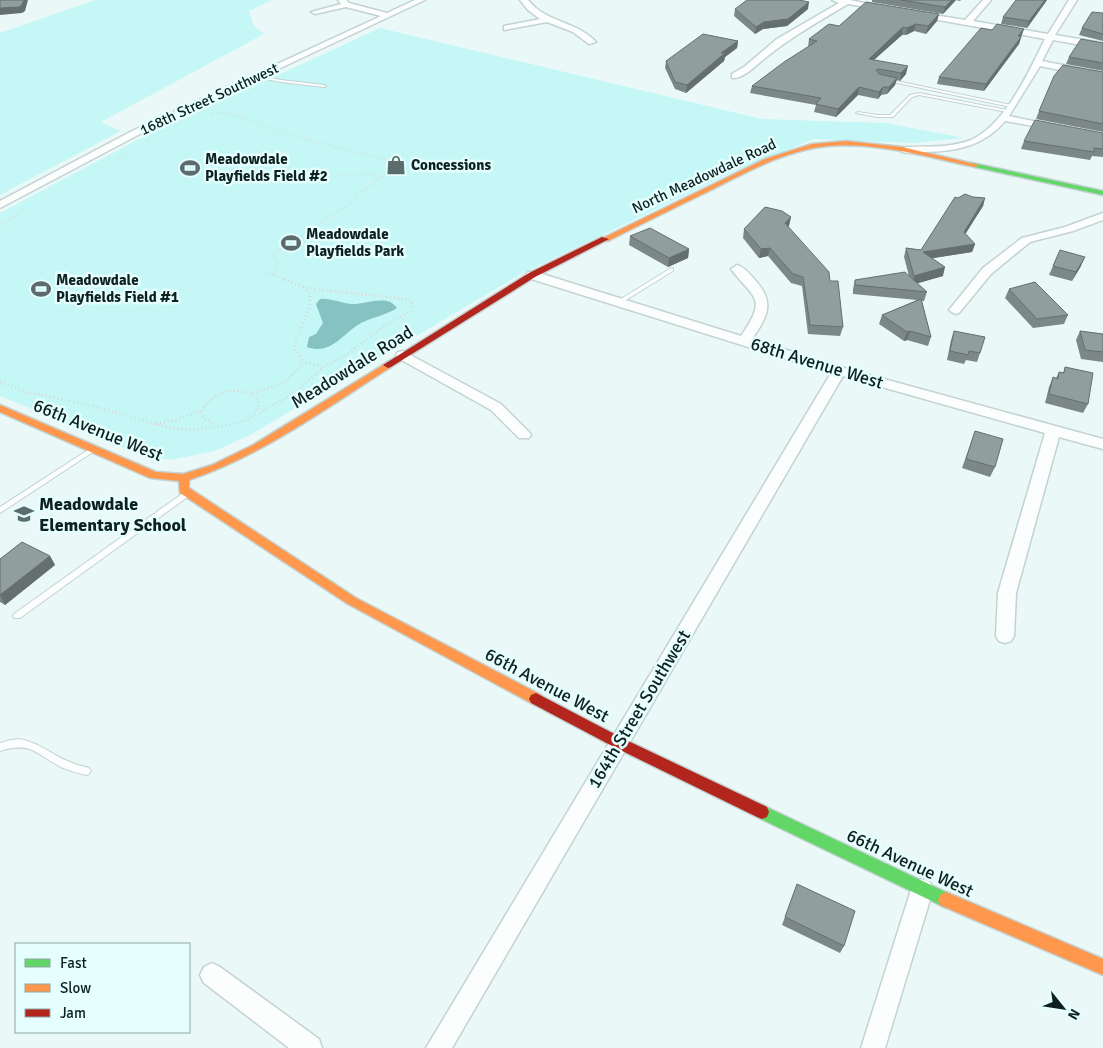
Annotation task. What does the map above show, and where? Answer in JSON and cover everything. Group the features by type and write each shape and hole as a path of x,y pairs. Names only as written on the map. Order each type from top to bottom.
{"street":[{"name":"168th Street Southwest","path":"0,205 135,133 421,0"},
{"path":"524,0 529,8 546,20 587,36 592,42"},
{"path":"836,0 893,10"},
{"path":"967,23 987,0"},
{"path":"906,150 955,148 975,142 989,134 1007,111 1038,64 1050,38 1073,0"},
{"path":"315,12 344,2 387,15"},
{"path":"735,76 748,69 780,40 846,2"},
{"path":"911,13 1103,46"},
{"path":"507,28 546,20"},
{"path":"1038,64 1103,76"},
{"path":"1007,111 1068,131"},
{"name":"North Meadowdale Road","path":"532,275 760,163 810,146 837,144 906,150 1103,193"},
{"path":"955,310 987,271 1026,240 1069,229 1103,216"},
{"path":"737,269 756,286 762,302 760,318 744,341"},
{"name":"68th Avenue West","path":"532,275 839,371 1103,444"},
{"name":"Meadowdale Road","path":"184,478 216,467 257,447 532,275"},
{"path":"404,355 496,407 524,436"},
{"name":"164th Street Southwest","path":"438,1048 839,371"},
{"name":"66th Avenue West","path":"0,408 154,475 184,478"},
{"path":"1005,636 1007,594 1053,430"},
{"path":"184,478 184,490 189,493"},
{"name":"66th Avenue West","path":"189,493 352,601 619,743 922,890 1103,967"},
{"path":"873,1048 922,890"},
{"path":"212,975 310,1048"}],"lane":[{"path":"256,76 324,86"},
{"path":"878,79 1007,111"},
{"path":"858,113 893,116 911,96 919,94 1007,111"},
{"path":"619,302 671,270"},
{"path":"0,510 93,450"},
{"path":"17,616 189,493"},
{"path":"0,747 14,742 31,744 65,765 86,771"}],"path":[{"path":"214,112 235,114 279,132 382,159 411,161 412,165 389,172 357,195 357,199 272,256 278,264 274,275"},
{"path":"338,175 368,174 383,177"},
{"path":"0,382 27,392 85,404 156,424 193,430 234,424 246,420 295,393 324,367 348,354 388,324 412,311 412,302 390,296 344,293 303,287 265,273"},
{"path":"303,287 310,294 310,305 294,346 303,362 324,367"},
{"path":"156,424 177,420 201,411 207,401 216,395 235,390 252,393 270,390 282,384 294,374 303,362"},
{"path":"252,393 259,401 256,413"},
{"path":"201,411 205,419 217,425"}],"shaded area":[{"path":"95,0 272,0 249,11 254,26 264,34 101,122 121,131 0,195 0,33"},
{"name":"Meadowdale Playfields Park","path":"380,28 762,119 886,123 964,138 914,143 814,139 737,170 521,274 252,434 215,451 170,460 139,454 0,396 0,213 137,140"},
{"path":"320,299 351,304 382,300 388,301 397,308 361,323 330,346 315,349 307,347 309,337 316,334 323,323 316,304"}],"building":[{"path":"0,0 24,0 20,7 0,8"},
{"path":"747,0 799,0 809,2 788,19 764,22 756,27 735,9"},
{"path":"901,0 952,0 945,7"},
{"path":"1016,0 1045,0 1029,21 1003,17"},
{"path":"866,2 939,14 928,26 916,24 907,28 903,27 869,59 908,66 901,73 876,70 879,74 897,78 889,87 883,87 879,92 859,87 838,109 816,104 821,98 752,86 784,62 817,41 809,39 829,24 839,26"},
{"path":"1092,12 1103,13 1103,34 1082,28"},
{"path":"997,24 1024,29 1018,36 1021,37 986,84 939,77 981,28 992,30"},
{"path":"703,34 738,41 721,53 725,53 687,85 675,82 666,61"},
{"path":"1081,39 1103,43 1103,63 1069,57"},
{"path":"1063,65 1103,72 1103,124 1039,111 1054,76"},
{"path":"1035,120 1103,133 1103,149 1094,148 1094,152 1024,141"},
{"path":"965,194 985,198 964,232 975,244 923,252 945,267 914,276 906,248 921,250 955,197 958,198"},
{"path":"765,207 782,211 791,217 785,223 829,272 830,281 838,281 843,327 810,325 803,277 793,274 770,248 761,249 744,229"},
{"path":"650,228 689,249 669,258 630,236"},
{"path":"1060,250 1085,257 1076,272 1053,266"},
{"path":"905,272 927,292 855,285 855,280"},
{"path":"1035,282 1068,315 1037,319 1009,289"},
{"path":"921,299 931,337 910,331 907,332 882,315"},
{"path":"954,331 985,337 980,353 969,351 968,355 950,351"},
{"path":"1080,331 1103,334 1103,352 1085,350"},
{"path":"1065,367 1093,373 1088,404 1049,394 1053,377 1058,379 1059,372 1064,373"},
{"path":"975,431 1003,439 995,467 966,459"},
{"path":"22,542 50,556 0,595 0,559"},
{"path":"797,884 855,911 844,946 785,917"}],"traffic: fast":[{"path":"975,165 1103,193"},
{"path":"762,812 946,900"}],"traffic: slow":[{"path":"605,239 753,167 782,155 812,146 846,143 883,146 975,165"},
{"path":"0,408 154,475 184,478 216,467 257,447 388,365"},
{"path":"184,478 184,490 352,601 536,699"},
{"path":"946,900 1103,967"}],"traffic: jam":[{"path":"388,365 532,275 605,239"},
{"path":"536,699 619,743 762,812"}],"place":[{"name":"Concessions","path":"396,165"},
{"name":"Meadowdale Playfields Field #2","path":"190,168"},
{"name":"Meadowdale Playfields Park","path":"291,243"},
{"name":"Meadowdale Playfields Field #1","path":"41,289"},
{"name":"Meadowdale Elementary School","path":"24,514"}]}
